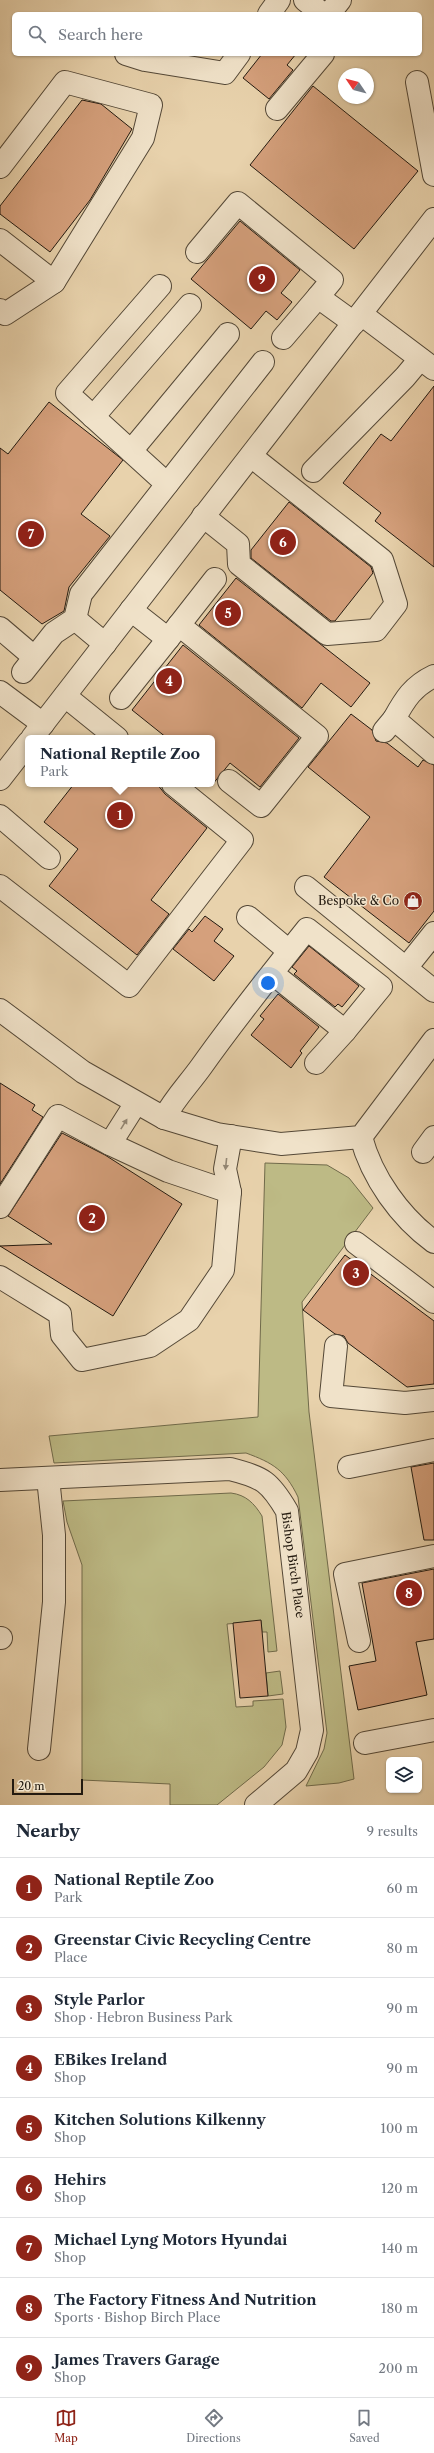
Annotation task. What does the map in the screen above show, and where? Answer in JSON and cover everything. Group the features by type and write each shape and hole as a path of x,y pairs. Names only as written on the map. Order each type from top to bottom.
{"street":[{"path":"270,12 279,0"},
{"path":"305,0 320,12"},
{"path":"331,12 340,0"},
{"path":"132,56 145,60 225,73 238,56"},
{"path":"277,108 321,56"},
{"path":"0,167 65,82 151,105 143,138 54,282 5,314 0,310"},
{"path":"417,82 434,175"},
{"path":"197,252 238,204 332,280 283,338"},
{"path":"0,692 37,731 357,318 430,234"},
{"path":"0,240 54,282"},
{"path":"160,286 67,393 167,484"},
{"path":"313,471 405,377 427,364 357,318 318,297"},
{"path":"93,417 190,305"},
{"path":"131,451 228,334"},
{"path":"0,628 29,664 54,633 75,618 81,594 263,362"},
{"path":"204,516 238,544 238,564 327,634 376,630 396,604 382,560 251,456"},
{"path":"121,698 215,579"},
{"path":"131,610 173,632 317,736 261,806 229,781"},
{"path":"75,618 105,644"},
{"path":"434,676 420,683 407,695 389,725 434,753"},
{"path":"65,696 113,735"},
{"path":"0,779 25,747"},
{"path":"0,886 129,986 242,840 177,787"},
{"path":"0,816 49,858"},
{"path":"306,887 434,991"},
{"path":"248,917 289,951"},
{"path":"164,1118 174,1099 198,1071 307,929 380,987 345,1031 316,1063"},
{"path":"406,968 434,933"},
{"path":"272,973 345,1031"},
{"path":"2,1016 83,1072 164,1118 231,1136 281,1144 361,1137 430,1054"},
{"path":"110,1144 136,1103"},
{"path":"0,1208 58,1116 110,1144 168,1171 230,1192"},
{"path":"0,1277 60,1314 62,1335 82,1360 150,1346 189,1320 223,1270 230,1192 225,1169 231,1136"},
{"path":"361,1137 366,1157 398,1208 434,1242"},
{"path":"356,1243 434,1302"},
{"path":"336,1346 331,1396 406,1402 434,1400"},
{"path":"349,1468 434,1450"},
{"name":"Bishop Birch Place","path":"0,1480 230,1469 255,1475 274,1489 287,1511 312,1730 307,1752 296,1771 262,1803"},
{"path":"39,1749 54,1602 54,1535 48,1478"},
{"path":"359,1641 345,1574 434,1556"},
{"path":"365,1744 434,1730"}],"shaded area":[{"path":"265,1163 327,1165 349,1178 373,1208 302,1302 309,1412 354,1779 339,1783 306,1786 324,1749 327,1733 298,1497 283,1474 264,1460 246,1453 54,1463 49,1436 258,1417"},
{"path":"231,1493 249,1500 262,1516 277,1651 268,1652 267,1632 262,1632 261,1621 227,1624 236,1707 253,1706 253,1701 283,1699 286,1727 282,1745 264,1767 217,1805 170,1805 170,1784 82,1780 82,1565 67,1522 63,1501"},
{"path":"280,1671 283,1694 268,1696 266,1673"}],"building":[{"path":"260,56 294,56 287,65 293,70 269,99 243,78"},
{"path":"313,86 418,171 354,249 250,165"},
{"path":"82,100 101,104 132,129 90,200 50,252 0,214 0,206"},
{"path":"240,221 300,270 281,293 292,302 277,320 266,311 251,329 191,279"},
{"path":"434,386 434,567 375,521 381,513 343,483 381,434 391,441"},
{"path":"49,402 123,460 81,514 110,536 69,587 64,611 42,624 0,590 0,448 8,454"},
{"path":"289,502 371,567 373,573 335,621 331,621 251,558 251,550"},
{"path":"236,578 370,683 351,707 321,683 302,708 199,625"},
{"path":"183,645 299,738 260,787 230,763 215,781 215,735 163,735 132,710"},
{"path":"351,714 372,730 376,741 387,743 418,767 423,760 434,765 434,911 409,943 324,877 370,817 308,767"},
{"path":"72,787 159,787 165,794 207,828 151,900 169,914 137,955 49,886 78,849 44,822"},
{"path":"205,916 223,929 214,941 234,956 214,981 173,949 189,929 192,932"},
{"path":"309,946 359,986 342,1007 338,1004 335,1007 294,974 297,971 292,967"},
{"path":"278,994 319,1027 300,1051 302,1053 291,1068 251,1035 264,1019 260,1016"},
{"path":"0,1083 35,1105 32,1110 43,1117 0,1184"},
{"path":"62,1133 105,1155 182,1204 113,1316 0,1246 52,1244 8,1216"},
{"path":"345,1255 434,1321 434,1384 407,1387 348,1343 344,1336 335,1334 303,1310"},
{"path":"434,1463 434,1540 424,1540 411,1467"},
{"path":"434,1569 434,1639 416,1642 427,1695 358,1710 349,1666 376,1661 362,1583"},
{"path":"261,1620 268,1696 240,1698 233,1623"}],"place":[{"name":"James Travers Garage","path":"262,279"},
{"name":"Michael Lyng Motors Hyundai","path":"31,534"},
{"name":"Hehirs","path":"283,542"},
{"name":"Kitchen Solutions Kilkenny","path":"228,613"},
{"name":"EBikes Ireland","path":"169,681"},
{"name":"National Reptile Zoo","path":"120,815"},
{"name":"Bespoke & Co","path":"413,901"},
{"name":"Greenstar Civic Recycling Centre","path":"92,1218"},
{"name":"Style Parlor","path":"356,1273"},
{"name":"The Factory Fitness And Nutrition","path":"409,1593"}]}
